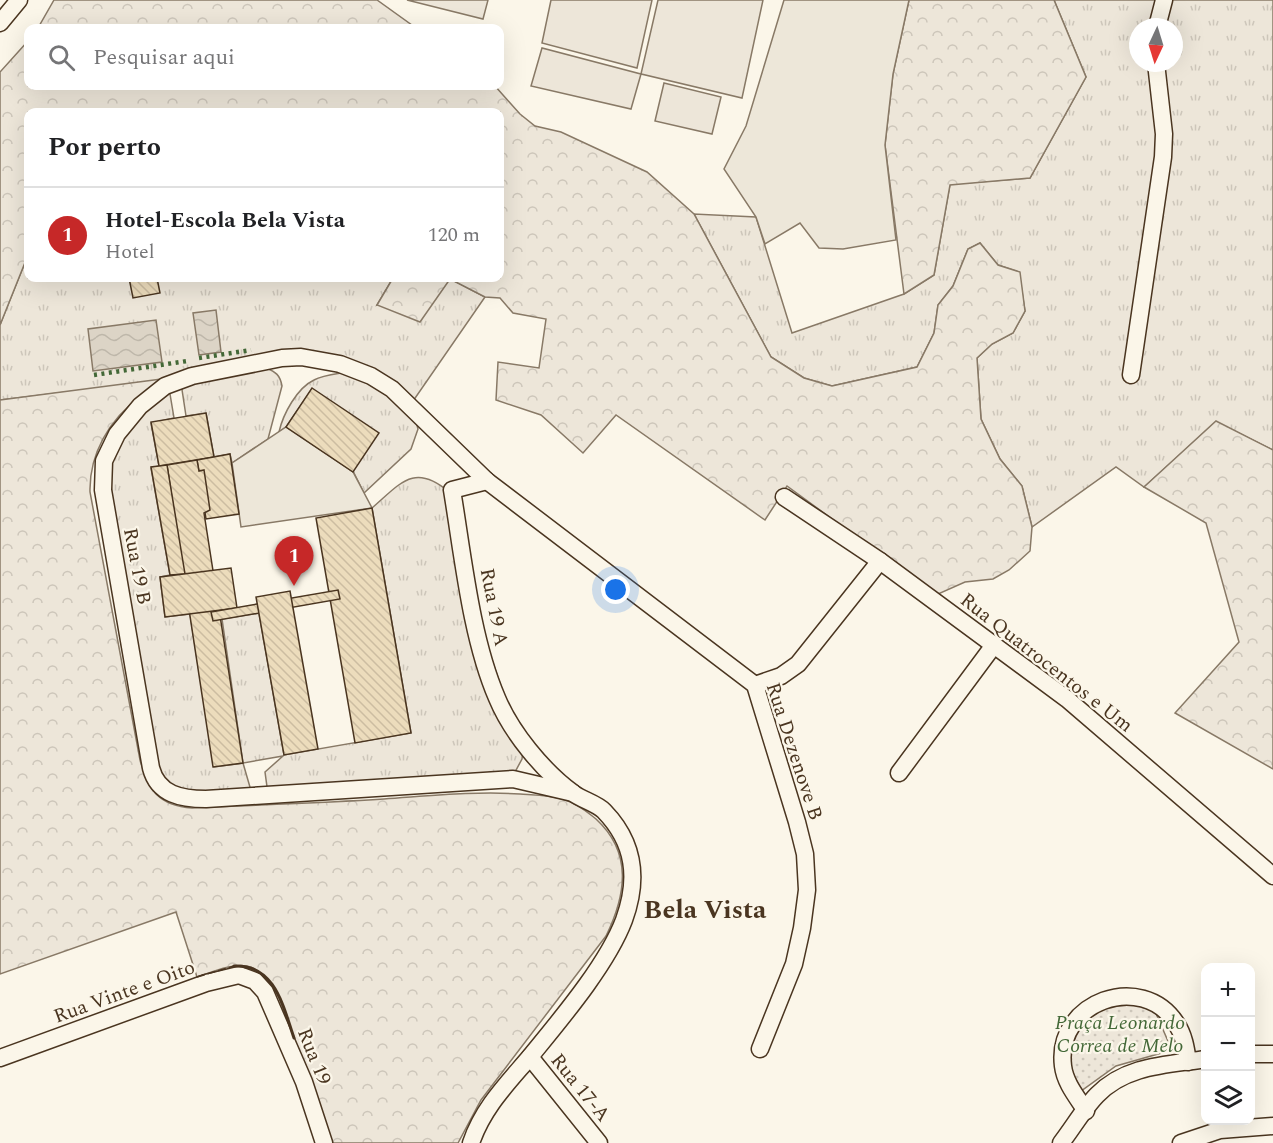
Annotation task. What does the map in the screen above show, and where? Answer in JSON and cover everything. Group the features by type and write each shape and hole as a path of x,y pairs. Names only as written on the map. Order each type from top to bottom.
{"street":[{"path":"0,23 19,0"},
{"path":"1159,18 1164,0"},
{"path":"1131,375 1163,158 1164,134 1157,72"},
{"name":"Rua 19 B","path":"487,481 383,382 340,364 295,357 192,376 165,386 140,406 124,424 107,452 103,477 107,519 151,768 161,787 175,795 192,799 513,779 573,794"},
{"name":"Rua Dezenove B","path":"487,481 755,685 797,822 805,854 807,890 794,964 760,1049"},
{"name":"Rua 19 A","path":"487,481 452,490 477,634 491,683 508,719 535,757"},
{"name":"Rua Quatrocentos e Um","path":"784,497 880,561 1067,699 1273,876"},
{"path":"755,685 781,676 798,664 880,561"},
{"path":"899,773 994,645"},
{"path":"471,1143 477,1124 495,1096 530,1057 598,970 623,922 632,895 633,869 626,839 603,810 573,794 535,757 513,779"},
{"name":"Rua Vinte e Oito","path":"0,1058 230,976 248,977 261,987"},
{"name":"Rua 19","path":"261,987 270,1001 304,1082 324,1143"},
{"path":"1086,1110 1069,1083 1063,1067 1064,1044 1068,1029 1081,1013 1102,1000 1117,997 1137,998 1156,1005 1174,1020 1179,1028 1183,1036 1188,1062"},
{"path":"1255,1054 1273,1054"},
{"name":"Rua 17-A","path":"530,1057 599,1143"},
{"path":"1061,1143 1096,1096 1128,1073 1154,1065 1201,1060"},
{"path":"1181,1143 1220,1130 1273,1126"}],"green space":[{"path":"54,0 377,0 410,24 40,24"},
{"path":"407,0 488,0 483,19"},
{"path":"551,0 652,0 637,68 542,43"},
{"path":"658,0 763,0 742,98 641,74"},
{"path":"909,0 1054,0 1086,77 1030,178 950,185 934,275 904,294 885,145 893,74"},
{"path":"1054,0 1273,0 1273,450 1216,422 1144,487 1116,467 1032,527 1022,486 1000,459 981,419 977,358 992,344 1013,333 1025,311 1019,272 998,265 980,243 968,249 953,286 938,305 934,333 917,367 832,386 804,378 771,357 694,214 756,217 792,333 904,294 934,275 950,184 1030,178 1086,77"},
{"path":"24,45 24,90 499,90 520,114 535,126 561,132 647,172 694,214 771,357 804,378 832,386 917,367 934,333 938,305 953,286 968,249 980,243 998,265 1020,272 1025,311 1013,333 992,344 977,358 981,419 1000,459 1022,486 1032,527 1030,551 1009,570 993,579 965,582 936,595 787,486 765,520 616,415 583,453 541,415 496,400 498,362 539,368 546,319 513,313 500,298 485,297 456,282 504,282 504,108 24,108 24,265 0,325 0,72"},
{"path":"542,48 641,74 631,109 531,86"},
{"path":"664,83 721,97 712,134 655,121"},
{"path":"24,265 24,282 391,282 377,305 438,282 457,282 485,297 411,404 332,360 0,400 0,325"},
{"path":"391,282 448,282 420,322 377,305"},
{"path":"266,368 277,374 282,386 268,439 232,463 230,454 214,457 206,413 186,416 181,383"},
{"path":"347,372 367,377 415,418 418,429 411,449 364,493 312,389 286,427 279,432 292,402 302,389 321,377"},
{"path":"177,377 144,394 129,406 110,427 97,451 90,492 140,760 151,788 163,800 171,804 192,808 469,793 554,797 569,801 596,819 608,832 616,846 621,860 621,890 613,921 606,936 481,1100 458,1143 331,1143 279,998 271,984 254,968 245,966 224,968 197,977 176,912 0,974 0,400"},
{"path":"169,388 174,418 151,423 159,466 151,468 170,575 160,577 165,617 190,614 214,767 243,763 252,794 203,797 166,787 153,761 105,471 120,434"},
{"path":"1216,421 1273,450 1273,769 1175,713 1239,642 1206,523 1144,487"},
{"path":"426,478 437,483 449,492 465,582 523,750 522,759 515,772 268,794 265,772 283,756 243,763 222,619 259,613 284,755 411,733 372,508 399,484 408,480"},
{"name":"Praça Leonardo Correa de Melo","path":"1113,1003 1135,1004 1154,1009 1171,1048 1165,1052 1116,1066 1081,1091 1068,1061 1075,1029 1090,1015"}],"shaded area":[{"path":"784,0 909,0 893,74 885,145 896,240 843,249 819,248 800,223 765,244 756,217 724,169 746,126"},
{"path":"286,427 353,472 372,508 241,527 232,463"}],"water":[{"path":"216,310 221,352 199,355 193,313"},
{"path":"156,320 162,362 93,371 88,329"}],"building":[{"path":"130,282 158,282 160,293 133,298"},
{"path":"312,388 379,433 353,472 286,427"},
{"path":"206,413 214,457 159,466 151,422"},
{"path":"230,454 239,514 206,519 197,460"},
{"path":"197,460 199,471 204,470 210,510 204,513 243,763 213,767 167,465"},
{"path":"167,465 185,574 170,575 151,467"},
{"path":"372,508 411,733 355,743 316,518"},
{"path":"231,568 237,608 165,617 160,577"},
{"path":"338,590 340,599 213,621 211,612"},
{"path":"290,591 318,749 284,755 256,597"}],"hedge":[{"path":"199,358 251,350"},
{"path":"94,375 187,361"}],"fence":[{"path":"197,977 234,966"}],"wall":[{"path":"234,966 248,967 268,979 281,1001 294,1038"}],"place":[{"name":"Hotel-Escola Bela Vista","path":"294,586"}],"district":[{"name":"Bela Vista","path":"705,909"}]}
